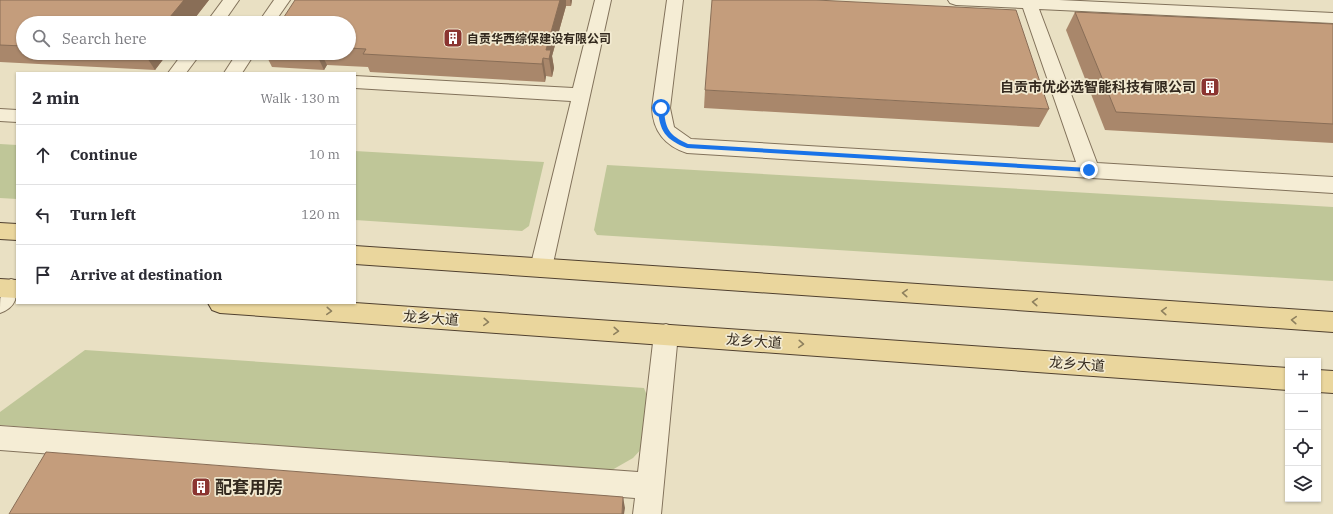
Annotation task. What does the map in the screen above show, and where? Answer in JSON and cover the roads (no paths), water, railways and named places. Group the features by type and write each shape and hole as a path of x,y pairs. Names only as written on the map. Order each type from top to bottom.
{"main road":[{"path":"0,231 16,232"},
{"path":"356,255 1333,322"},
{"name":"龙乡大道","path":"234,304 1285,379"},
{"path":"1321,381 1333,382"}],"lane":[{"path":"219,16 231,0"},
{"path":"271,16 282,0"},
{"path":"541,268 603,0"},
{"path":"675,0 661,108 662,122 666,132 687,146 1333,185"},
{"path":"956,0 1028,2 1333,18"},
{"path":"1028,2 1089,170"},
{"path":"178,72 187,60"},
{"path":"234,72 241,60"},
{"path":"356,82 581,95"},
{"path":"0,115 16,116"},
{"path":"647,514 666,334"},
{"path":"0,438 650,486"}],"place":[{"name":"自贡华西综保建设有限公司","path":"453,38"},
{"name":"自贡市优必选智能科技有限公司","path":"1210,87"},
{"name":"配套用房","path":"201,487"}]}
